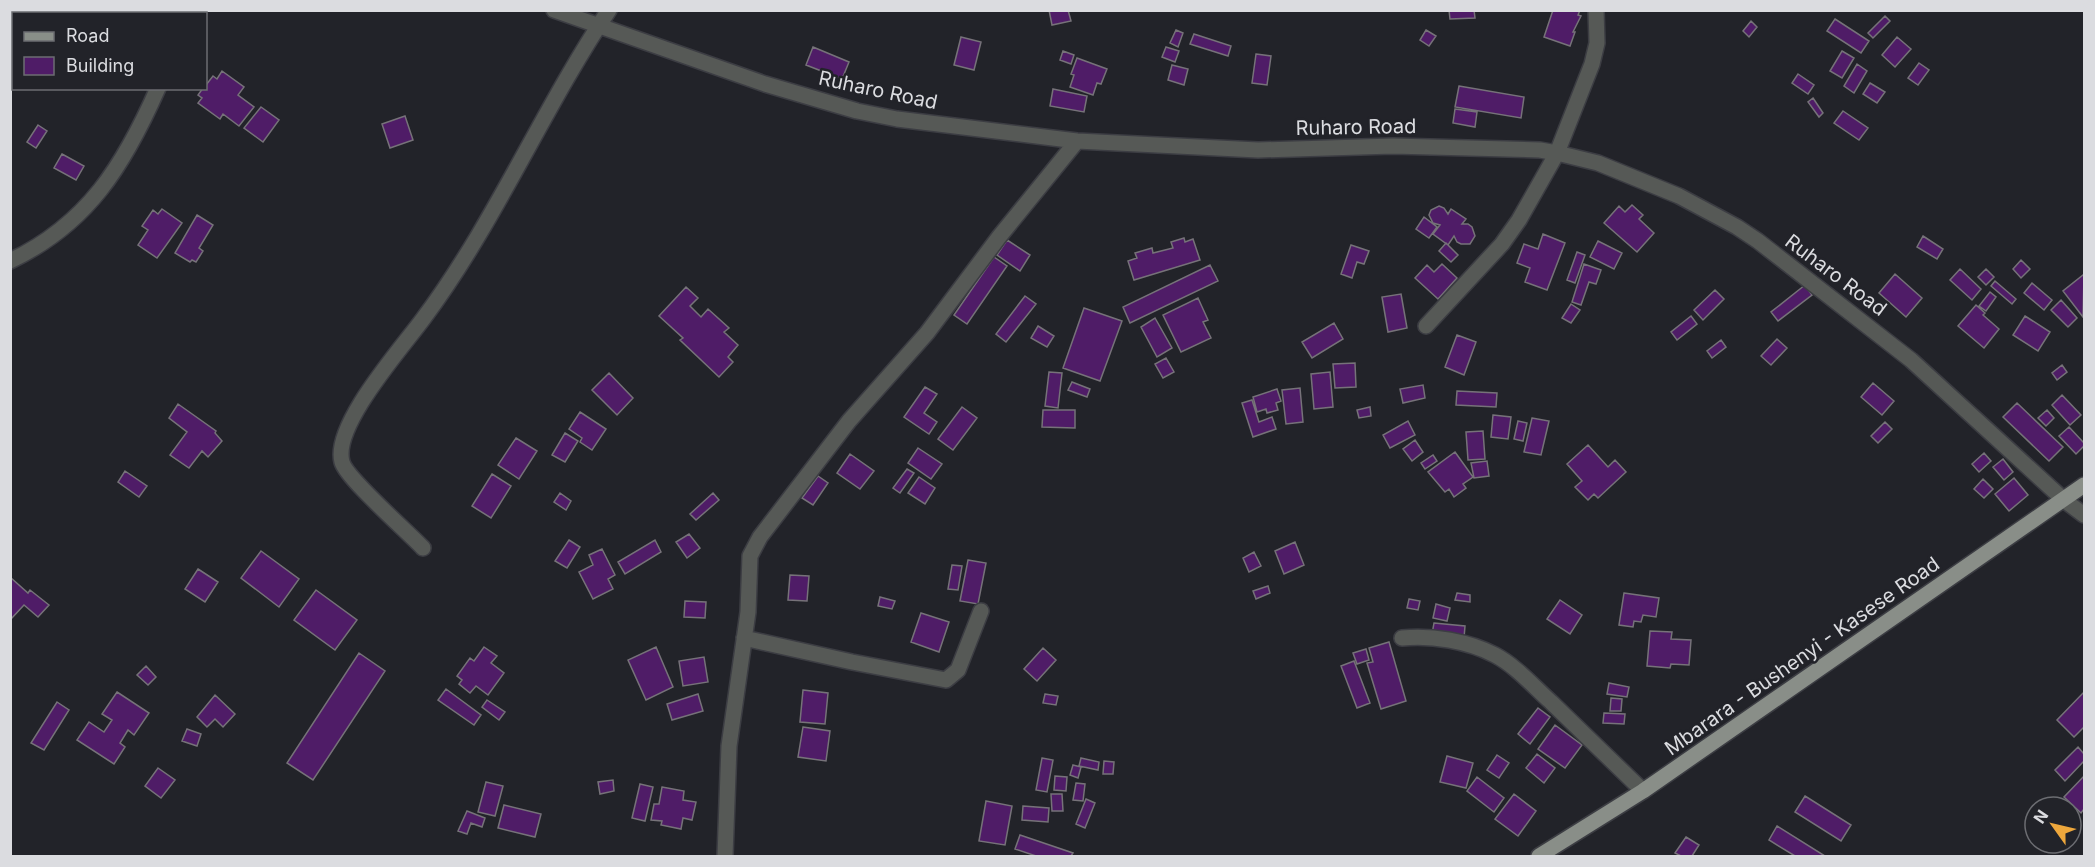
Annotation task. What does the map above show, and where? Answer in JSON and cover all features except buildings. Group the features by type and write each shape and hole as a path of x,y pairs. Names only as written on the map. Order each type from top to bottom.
{"main road":[{"name":"Mbarara - Bushenyi - Kasese Road","path":"1539,856 1643,791 2085,485"}],"street":[{"name":"Ruharo Road","path":"554,10 765,84 857,111 897,119 1077,141 1258,150 1394,146 1540,150 1598,163 1679,196 1737,227 1758,242 1911,360 2064,500 2085,515"},
{"path":"423,548 361,487 342,464 341,443 348,424 363,400 448,286 609,10"},
{"path":"1426,326 1502,244 1519,220 1557,153 1592,64 1597,43 1596,10"},
{"path":"10,261 38,248 73,221 101,191 144,118 157,90"},
{"path":"724,856 729,746 748,612 750,556 760,537 842,429 927,333 999,237 1077,141"},
{"path":"744,638 946,680 958,670 981,611"},
{"path":"1402,638 1419,636 1479,647 1498,657 1532,684 1643,791"}]}
